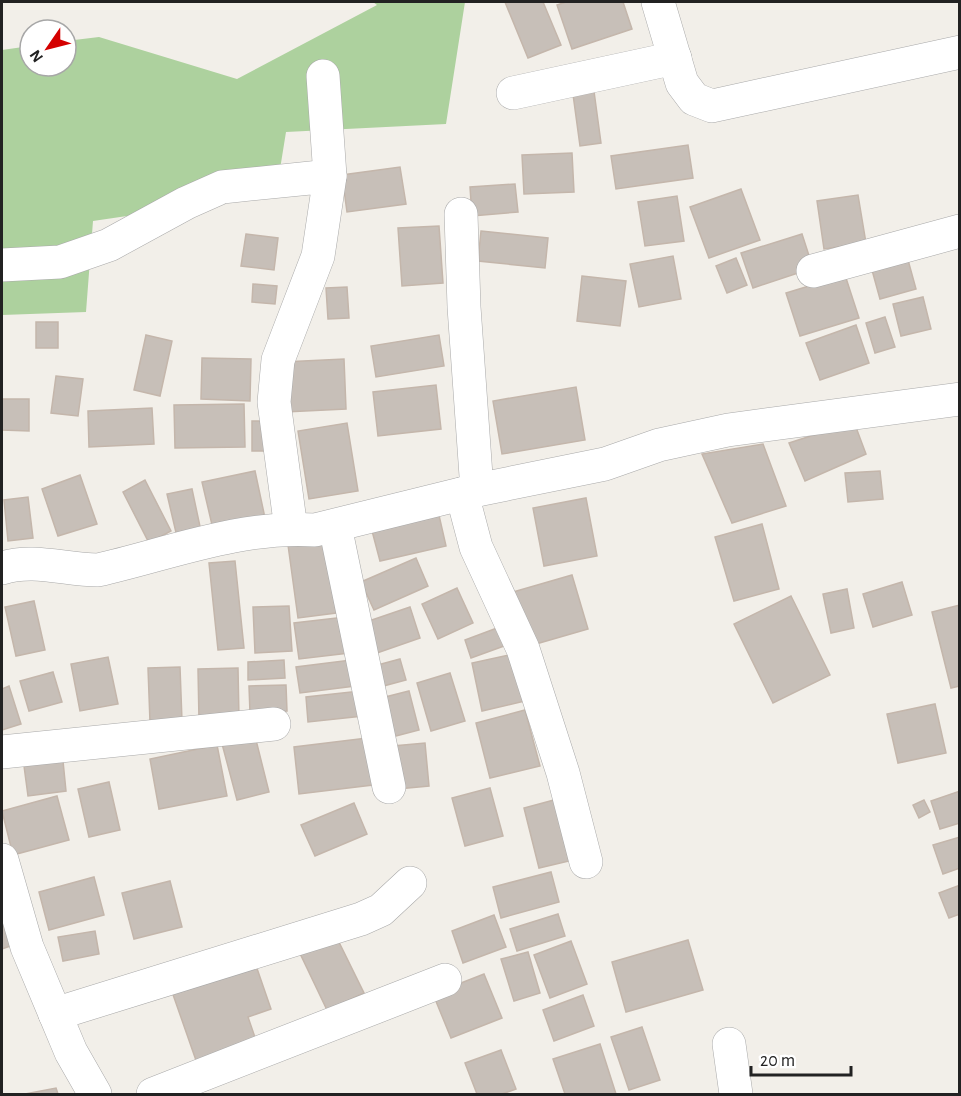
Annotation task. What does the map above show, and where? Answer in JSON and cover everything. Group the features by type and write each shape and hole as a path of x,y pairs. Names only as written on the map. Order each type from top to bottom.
{"street":[{"path":"658,2 681,83 694,99 712,106 960,52"},
{"path":"513,93 675,58"},
{"path":"291,529 274,402 275,381 278,360 318,256 330,176 323,76"},
{"path":"2,265 60,262 109,245 186,203 222,187 330,176"},
{"path":"461,214 470,492 476,547 523,649 563,773 586,862"},
{"path":"813,271 960,231"},
{"path":"2,568 17,563 34,563 80,570 98,570 216,539 291,529 315,530 335,526 470,492 605,464 659,445 728,430 960,399"},
{"path":"335,526 389,787"},
{"path":"2,752 274,724"},
{"path":"2,860 27,947 71,1052 95,1095"},
{"path":"55,1014 361,919 381,910 410,883"},
{"path":"153,1095 445,980"},
{"path":"729,1044 736,1095"}],"green space":[{"path":"373,2 465,2 446,124 286,132 276,194 93,221 86,312 2,315 2,50 18,48 18,78 78,78 78,40 99,37 237,79 377,5"}],"building":[{"path":"505,2 543,2 561,45 528,58"},
{"path":"566,2 623,2 632,29 572,49 557,5"},
{"path":"593,84 601,143 580,146 572,87"},
{"path":"688,145 693,178 616,189 611,156"},
{"path":"572,153 574,192 524,194 522,155"},
{"path":"400,167 406,204 347,212 342,175"},
{"path":"515,184 518,212 472,216 470,187"},
{"path":"741,189 760,240 709,258 690,207"},
{"path":"858,195 866,243 824,249 817,201"},
{"path":"677,196 684,241 645,246 638,202"},
{"path":"439,226 443,283 402,286 398,228"},
{"path":"481,231 548,238 545,268 478,261"},
{"path":"246,234 278,238 274,270 241,266"},
{"path":"802,234 813,268 753,288 741,253"},
{"path":"673,256 681,299 639,307 630,264"},
{"path":"736,258 747,285 727,293 716,266"},
{"path":"908,260 916,289 880,299 872,270"},
{"path":"845,275 859,318 800,336 786,293"},
{"path":"582,276 626,281 620,326 577,321"},
{"path":"253,284 277,286 275,304 252,302"},
{"path":"347,287 349,318 328,319 326,288"},
{"path":"923,297 931,329 901,336 893,304"},
{"path":"885,317 895,347 875,353 866,323"},
{"path":"36,322 58,322 58,348 36,348"},
{"path":"856,325 869,363 820,380 806,343"},
{"path":"146,335 172,341 160,396 134,390"},
{"path":"439,335 444,366 376,377 371,346"},
{"path":"202,358 251,359 250,401 201,399"},
{"path":"344,359 346,409 285,412 283,362"},
{"path":"56,376 83,379 78,416 51,413"},
{"path":"436,385 441,429 378,436 373,392"},
{"path":"576,387 585,440 502,454 493,401"},
{"path":"2,399 29,399 29,431 2,430"},
{"path":"244,404 245,447 175,448 174,405"},
{"path":"152,408 154,444 89,447 88,411"},
{"path":"252,421 271,421 271,451 252,451"},
{"path":"854,422 866,454 805,481 789,443"},
{"path":"347,423 358,491 309,499 298,431"},
{"path":"763,444 786,506 732,523 702,454"},
{"path":"255,471 265,518 213,529 202,482"},
{"path":"880,471 883,499 848,502 845,473"},
{"path":"80,475 97,524 58,536 42,489"},
{"path":"145,480 171,531 149,543 123,492"},
{"path":"192,489 202,536 178,541 167,494"},
{"path":"28,497 33,538 8,541 4,500"},
{"path":"586,498 597,556 544,566 533,508"},
{"path":"438,511 446,546 380,561 371,527"},
{"path":"762,524 779,589 734,601 715,537"},
{"path":"326,540 336,613 298,618 288,545"},
{"path":"416,558 428,586 374,610 361,582"},
{"path":"235,561 244,648 218,650 209,563"},
{"path":"572,575 588,629 529,646 513,592"},
{"path":"902,582 912,615 873,627 863,594"},
{"path":"457,588 473,623 438,639 422,604"},
{"path":"847,589 854,628 831,633 823,594"},
{"path":"791,596 830,675 773,703 734,624"},
{"path":"34,601 45,650 16,656 5,607"},
{"path":"960,605 960,686 951,688 932,612"},
{"path":"289,606 292,651 255,653 253,607"},
{"path":"410,607 420,638 374,654 363,623"},
{"path":"345,617 349,653 299,659 294,623"},
{"path":"497,628 504,646 471,658 465,640"},
{"path":"514,654 525,701 482,711 472,663"},
{"path":"108,657 118,704 80,711 71,664"},
{"path":"400,659 406,680 376,688 370,667"},
{"path":"284,660 285,678 248,680 248,662"},
{"path":"351,660 355,686 300,693 296,667"},
{"path":"180,667 182,721 150,722 148,668"},
{"path":"238,668 239,719 199,720 198,669"},
{"path":"53,672 62,702 29,711 20,681"},
{"path":"450,673 465,721 431,731 417,683"},
{"path":"286,685 287,711 250,713 249,686"},
{"path":"9,686 21,724 2,730 2,689"},
{"path":"360,691 363,716 308,722 306,697"},
{"path":"409,691 419,730 388,738 377,699"},
{"path":"935,704 946,753 898,763 887,714"},
{"path":"525,710 540,766 490,778 476,723"},
{"path":"254,732 269,792 237,800 221,740"},
{"path":"375,737 381,784 299,794 294,747"},
{"path":"425,743 429,786 398,789 393,746"},
{"path":"217,745 227,796 159,809 150,759"},
{"path":"63,761 66,791 28,796 24,766"},
{"path":"109,782 120,830 89,837 78,789"},
{"path":"490,788 503,836 465,846 452,798"},
{"path":"960,791 960,823 940,829 931,801"},
{"path":"57,796 69,840 13,855 2,811"},
{"path":"554,800 569,861 539,868 524,808"},
{"path":"924,800 930,812 919,818 913,805"},
{"path":"354,803 367,834 315,856 301,825"},
{"path":"960,837 960,868 943,874 933,845"},
{"path":"551,872 559,902 501,918 493,887"},
{"path":"94,877 104,915 49,930 39,892"},
{"path":"170,881 182,927 134,939 122,893"},
{"path":"960,885 960,914 949,918 939,893"},
{"path":"2,911 16,944 2,949"},
{"path":"558,914 565,936 517,951 510,929"},
{"path":"494,915 506,947 463,963 452,931"},
{"path":"332,928 364,993 327,1010 296,945"},
{"path":"95,931 99,954 63,961 58,937"},
{"path":"688,940 703,990 626,1012 612,962"},
{"path":"571,941 587,984 550,998 534,955"},
{"path":"528,952 540,993 514,1001 501,959"},
{"path":"253,957 271,1009 248,1017 258,1046 198,1066 170,986"},
{"path":"484,974 502,1018 451,1038 433,994"},
{"path":"583,995 594,1026 554,1041 543,1010"},
{"path":"642,1027 660,1080 629,1090 611,1037"},
{"path":"600,1044 616,1094 565,1094 553,1059"},
{"path":"501,1050 516,1089 502,1094 477,1094 465,1063"},
{"path":"56,1088 58,1094 25,1094"}]}
